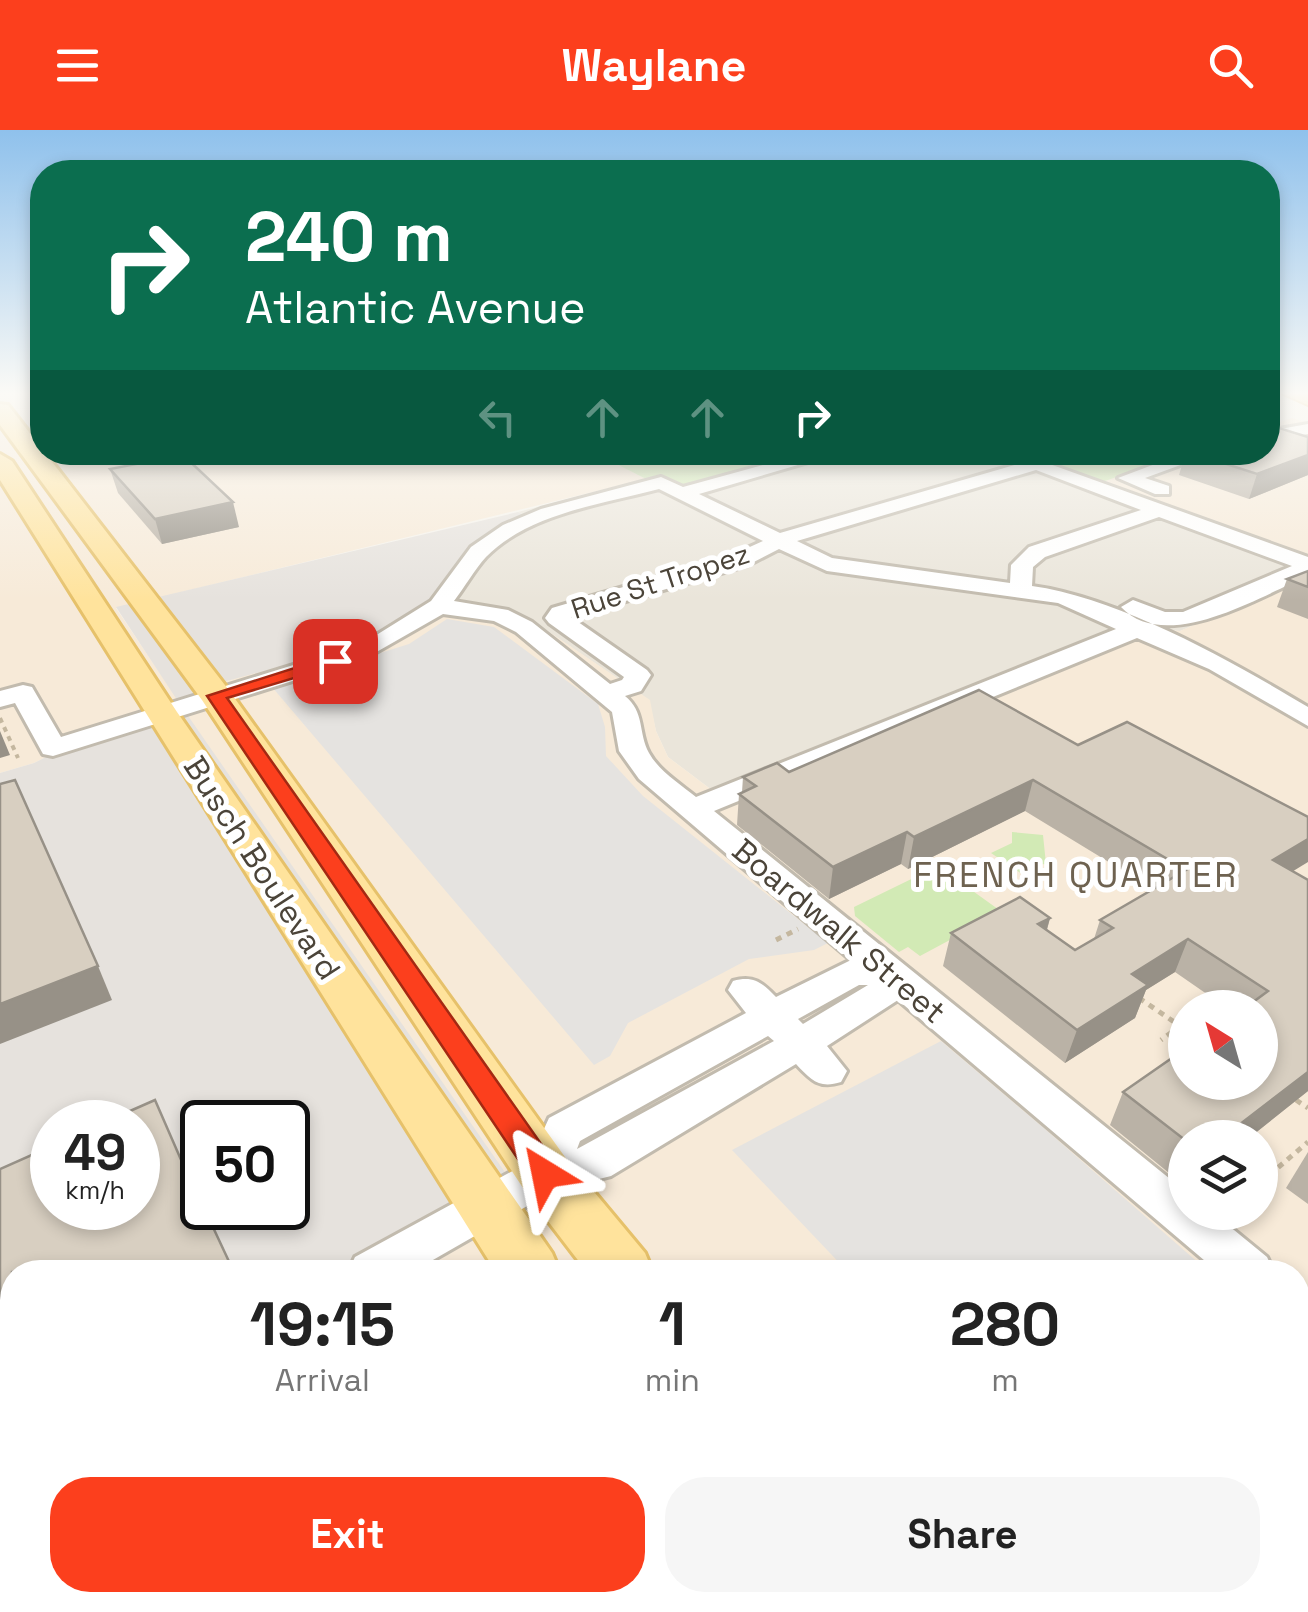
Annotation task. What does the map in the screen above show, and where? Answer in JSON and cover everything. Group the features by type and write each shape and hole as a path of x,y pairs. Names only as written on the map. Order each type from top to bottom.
{"main road":[{"name":"Busch Boulevard","path":"0,461 160,713 522,1260"},
{"name":"Busch Boulevard","path":"42,465 216,696 545,1174 614,1260"}],"street":[{"path":"681,493 785,465"},
{"path":"780,540 1035,465"},
{"path":"0,699 23,692 53,748 357,653 388,640 439,606 479,552 510,529 548,513 661,483 827,564 1021,581 1069,581 1150,615 1175,620 1186,620 1307,568 1301,562 1041,465"},
{"path":"1168,465 1128,478 1185,498"},
{"path":"1021,581 1022,565 1036,552 1159,510"},
{"name":"Rue St Tropez","path":"608,693 632,685 638,676 557,618 560,613 740,560 780,540"},
{"path":"1021,581 1218,664 1308,718"},
{"name":"Boardwalk Street","path":"439,606 500,615 524,626 608,693 625,710 633,751 649,773 1237,1260"},
{"path":"692,809 1139,628"},
{"path":"392,1260 545,1174 596,1163 813,1058 882,996 890,973 852,972 758,1003 564,1130 545,1174"},
{"path":"758,1003 813,1058"}],"path":[{"path":"0,718 18,758"},
{"path":"1138,997 1180,1026 1161,1040"},
{"path":"1296,1100 1308,1108"},
{"path":"1278,1168 1308,1142"}],"shaded area":[{"path":"0,461 30,461 30,465 620,465 646,479 116,608 184,709 227,681 395,623 423,603 454,600 524,615 650,700 656,731 668,757 721,797 1139,628 1180,631 1308,575 1308,1260 439,1260 526,1205 82,739 34,763 0,773"},
{"path":"1280,461 1308,461 1308,559 1102,482 1153,465 1280,465"},
{"path":"762,465 1054,465 1308,559 1308,575 1180,631 1139,628 721,797 668,757 656,731 649,700 524,615 454,600 487,557 537,521 518,512 646,479 683,485"},
{"path":"518,512 538,522 487,557 454,600 423,603 395,623 330,653 227,681 184,710 527,1204 431,1260 0,1260 0,773 34,763 82,739 183,709 116,607"},
{"path":"447,619 494,627 598,704 605,727 606,756 643,796 828,943 814,950 749,959 628,1023 610,1056 594,1065 272,687 409,644"},
{"path":"941,1041 1195,1260 837,1260 732,1150"}],"green space":[{"path":"619,465 762,465 682,485 646,479"},
{"path":"1055,465 1153,465 1102,482"},
{"path":"1012,832 1043,835 1046,864 1034,865 1022,874 991,853 1012,843"},
{"path":"938,866 1002,912 920,956 908,947 899,952 855,916 854,907"}],"building":[{"path":"1280,461 1291,461 1257,474 1229,465 1280,465"},
{"path":"194,465 233,502 155,519 110,469"},
{"path":"1308,571 1308,587 1287,579"},
{"path":"979,690 1078,745 1127,722 1308,817 1308,839 1273,860 1308,880 1308,1072 1278,1095 1278,990 1266,990 1188,939 1132,974 1148,985 1077,1030 951,933 1020,897 1050,918 1038,924 1075,950 1113,928 1100,920 1186,870 1033,780 914,837 907,832 833,867 739,794 756,786 743,777 777,763 789,772"},
{"path":"15,780 98,966 0,1004 0,784"},
{"path":"1168,1061 1168,1100 1272,1100 1245,1120 1168,1120 1168,1127 1123,1092"},
{"path":"160,1111 180,1157 180,1230 214,1230 228,1260 0,1260 0,1169 30,1156 30,1230 160,1230"}],"district":[{"name":"FRENCH QUARTER","path":"1076,875"}],"route":[{"path":"335,661 216,696 545,1174"}]}
